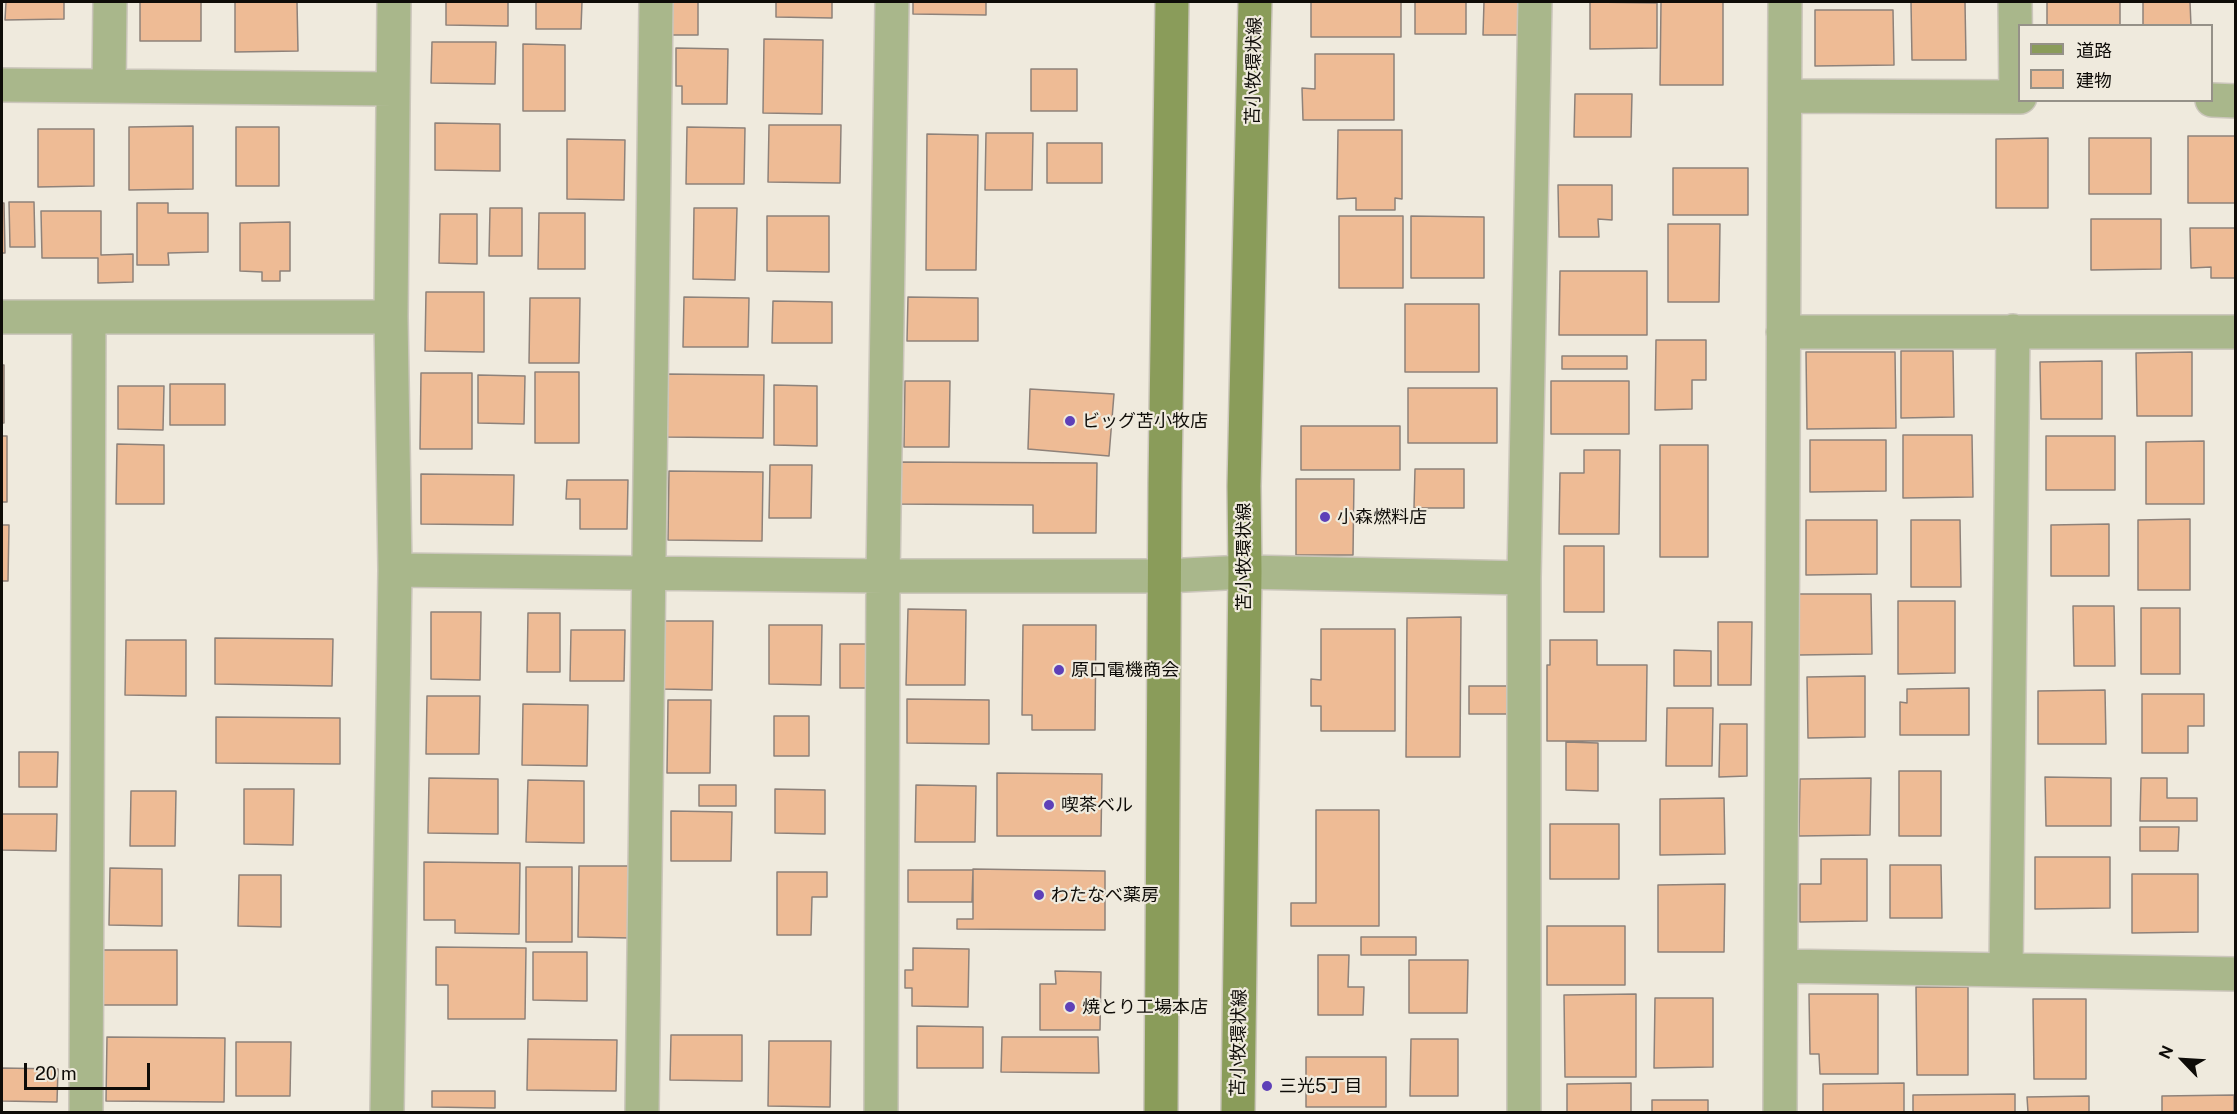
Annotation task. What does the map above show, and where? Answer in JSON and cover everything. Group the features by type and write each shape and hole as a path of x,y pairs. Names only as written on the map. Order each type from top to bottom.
{"main road":[{"path":"1161,1113 1172,2"},
{"name":"苫小牧環状線","path":"1238,1113 1245,572 1244,486 1255,2"}],"street":[{"path":"109,86 110,2"},
{"path":"387,1113 395,570 392,317 394,2"},
{"path":"642,1113 656,2"},
{"path":"881,1113 883,576 892,2"},
{"path":"1524,1113 1524,578 1535,2"},
{"path":"1780,1113 1785,2"},
{"path":"1785,96 2018,97 2016,2"},
{"path":"2,85 393,89"},
{"path":"2213,100 2235,101"},
{"path":"2,317 392,317"},
{"path":"86,1113 89,317"},
{"path":"1783,332 2235,332"},
{"path":"2006,970 2013,332"},
{"path":"395,570 883,576 1165,576 1245,572 1524,578"},
{"path":"1781,966 2235,974"}],"building":[{"path":"6,2 64,2 64,19 5,20"},
{"path":"140,2 201,2 201,41 140,41"},
{"path":"235,2 297,2 298,51 235,52"},
{"path":"446,2 508,2 508,26 446,25"},
{"path":"536,2 582,2 581,29 536,29"},
{"path":"668,2 698,2 698,35 667,35"},
{"path":"776,2 832,2 832,18 776,17"},
{"path":"913,2 986,2 986,15 913,14"},
{"path":"1311,2 1401,2 1401,37 1311,37"},
{"path":"1415,2 1466,2 1466,34 1415,34"},
{"path":"1484,2 1530,2 1530,35 1483,35"},
{"path":"1590,2 1657,3 1657,48 1590,49"},
{"path":"1661,2 1723,2 1723,85 1660,85"},
{"path":"1911,2 1965,2 1966,60 1912,60"},
{"path":"2047,2 2120,2 2120,24 2047,24"},
{"path":"2143,2 2190,2 2191,24 2143,24"},
{"path":"1815,10 1893,10 1894,65 1815,66"},
{"path":"764,39 823,40 822,114 763,113"},
{"path":"432,42 496,42 495,84 431,83"},
{"path":"523,44 565,45 565,111 523,111"},
{"path":"676,48 728,49 727,104 682,104 682,86 676,86"},
{"path":"1315,54 1394,54 1394,120 1303,120 1302,88 1315,89"},
{"path":"1031,69 1077,69 1077,111 1031,111"},
{"path":"1575,94 1632,94 1631,137 1574,137"},
{"path":"435,123 500,124 500,171 435,170"},
{"path":"769,125 841,125 840,183 768,182"},
{"path":"193,126 193,189 129,190 129,127"},
{"path":"236,127 279,127 279,186 236,186"},
{"path":"687,127 745,128 744,184 686,184"},
{"path":"38,129 94,129 94,186 38,187"},
{"path":"1338,130 1402,130 1402,199 1395,198 1395,210 1356,210 1356,198 1337,199"},
{"path":"986,133 1033,133 1032,190 985,190"},
{"path":"927,134 978,135 976,270 926,270"},
{"path":"2188,136 2236,136 2236,203 2188,203"},
{"path":"2048,138 2048,208 1996,208 1996,139"},
{"path":"2089,138 2151,138 2151,194 2089,194"},
{"path":"567,139 625,140 624,200 567,199"},
{"path":"1047,143 1102,143 1102,183 1047,183"},
{"path":"1673,168 1748,168 1748,215 1673,215"},
{"path":"1558,185 1612,185 1612,220 1598,219 1599,237 1559,237"},
{"path":"9,202 34,202 35,247 10,247"},
{"path":"2,203 4,203 5,253 2,253"},
{"path":"137,203 168,203 168,213 208,213 208,252 168,253 169,265 137,265"},
{"path":"490,208 522,208 522,256 489,256"},
{"path":"694,208 737,208 735,280 693,279"},
{"path":"41,211 101,211 101,255 133,254 133,282 98,283 98,258 42,258"},
{"path":"539,213 585,213 585,269 538,269"},
{"path":"440,214 477,214 477,264 439,263"},
{"path":"767,216 829,216 829,272 767,271"},
{"path":"1339,216 1403,216 1403,288 1339,288"},
{"path":"1411,216 1484,217 1484,278 1411,278"},
{"path":"2091,219 2161,219 2161,269 2091,270"},
{"path":"290,222 290,271 280,271 280,281 262,281 262,272 240,271 240,223"},
{"path":"1668,224 1720,224 1719,302 1668,302"},
{"path":"2190,228 2236,228 2236,278 2211,278 2211,267 2191,268"},
{"path":"1560,271 1647,271 1647,335 1559,335"},
{"path":"426,292 484,292 484,352 425,351"},
{"path":"684,297 749,298 748,347 683,347"},
{"path":"908,297 978,298 978,341 907,341"},
{"path":"530,298 580,298 579,363 529,363"},
{"path":"773,301 832,302 832,343 772,343"},
{"path":"1405,304 1479,304 1479,372 1405,372"},
{"path":"1656,340 1706,340 1706,380 1692,380 1692,409 1655,410"},
{"path":"1901,351 1953,351 1954,417 1901,418"},
{"path":"1806,352 1895,352 1896,428 1807,429"},
{"path":"2192,352 2192,416 2137,416 2136,353"},
{"path":"1562,356 1627,356 1627,369 1562,369"},
{"path":"2102,361 2102,419 2041,419 2040,362"},
{"path":"2,365 4,365 4,423 2,423"},
{"path":"535,372 579,372 579,443 535,443"},
{"path":"421,373 472,373 472,449 420,449"},
{"path":"666,374 764,375 763,438 665,437"},
{"path":"478,375 525,376 524,424 478,423"},
{"path":"905,381 950,381 949,447 904,447"},
{"path":"1551,381 1629,381 1629,434 1551,434"},
{"path":"170,384 225,384 225,425 170,425"},
{"path":"774,385 817,386 817,446 774,445"},
{"path":"118,386 164,386 163,430 118,429"},
{"path":"1408,388 1497,388 1497,443 1408,443"},
{"name":"ビッグ苫小牧店","path":"1030,389 1114,394 1109,456 1028,449"},
{"path":"1301,426 1400,426 1400,470 1301,470"},
{"path":"1903,435 1972,435 1973,497 1903,498"},
{"path":"2,436 7,436 7,502 2,502"},
{"path":"2046,436 2115,436 2115,490 2046,490"},
{"path":"1810,440 1886,440 1886,491 1810,492"},
{"path":"2204,441 2204,504 2146,504 2146,442"},
{"path":"117,444 164,445 164,504 116,504"},
{"path":"1660,445 1708,445 1708,557 1660,557"},
{"path":"1584,450 1620,450 1619,534 1559,534 1560,473 1584,473"},
{"path":"896,462 1097,463 1096,533 1033,533 1033,505 896,504"},
{"path":"770,465 812,465 811,518 769,518"},
{"path":"1415,469 1464,469 1464,508 1414,508"},
{"path":"669,471 763,472 762,541 668,540"},
{"path":"421,474 514,475 513,525 421,524"},
{"name":"小森燃料店","path":"1296,479 1354,479 1353,555 1296,555"},
{"path":"567,480 628,480 627,529 580,529 580,499 566,499"},
{"path":"2190,519 2190,590 2138,590 2138,520"},
{"path":"1806,520 1877,520 1877,574 1806,575"},
{"path":"1911,520 1960,520 1961,587 1911,587"},
{"path":"2109,524 2109,576 2051,576 2051,525"},
{"path":"2,525 9,525 8,581 2,581"},
{"path":"1564,546 1604,546 1604,612 1564,612"},
{"path":"1798,594 1871,594 1872,654 1798,655"},
{"path":"1898,601 1955,601 1955,673 1898,674"},
{"path":"2073,606 2114,606 2115,666 2074,666"},
{"path":"2141,608 2180,608 2180,674 2141,674"},
{"path":"908,609 966,610 965,685 906,685"},
{"path":"431,612 481,612 480,680 431,679"},
{"path":"528,613 560,613 560,672 527,672"},
{"path":"1461,617 1460,757 1406,757 1407,618"},
{"path":"663,621 713,621 712,690 662,689"},
{"path":"1718,622 1752,622 1751,685 1718,685"},
{"path":"769,625 822,625 821,685 769,684"},
{"name":"原口電機商会","path":"1023,625 1096,625 1095,730 1032,730 1032,715 1022,715"},
{"path":"1321,629 1395,629 1395,731 1321,731 1321,706 1311,706 1311,679 1321,680"},
{"path":"571,630 625,630 624,681 570,681"},
{"path":"215,638 333,639 332,686 215,684"},
{"path":"126,640 186,640 186,696 125,695"},
{"path":"1550,640 1597,640 1597,665 1647,665 1646,741 1547,741 1547,665 1550,665"},
{"path":"840,644 874,644 873,688 840,688"},
{"path":"1674,650 1711,651 1711,686 1674,686"},
{"path":"1865,676 1865,737 1808,738 1807,677"},
{"path":"1469,686 1511,686 1511,714 1469,714"},
{"path":"1969,688 1969,735 1900,735 1900,702 1907,703 1907,689"},
{"path":"2105,690 2106,744 2038,744 2038,691"},
{"path":"2142,694 2204,694 2204,726 2188,726 2188,753 2142,753"},
{"path":"427,696 480,696 479,754 426,754"},
{"path":"907,699 989,700 989,744 907,743"},
{"path":"668,700 711,700 710,773 667,773"},
{"path":"523,704 588,705 587,766 522,765"},
{"path":"1667,708 1713,708 1712,766 1666,766"},
{"path":"774,716 809,716 809,756 774,756"},
{"path":"216,717 340,718 340,764 216,763"},
{"path":"1720,724 1747,724 1747,776 1719,777"},
{"path":"1566,742 1598,743 1598,791 1566,790"},
{"path":"19,752 58,752 57,787 19,787"},
{"path":"1899,771 1941,771 1941,836 1899,836"},
{"name":"喫茶ベル","path":"997,773 1102,774 1101,836 997,836"},
{"path":"2045,777 2111,778 2111,826 2046,826"},
{"path":"429,778 498,779 498,834 428,833"},
{"path":"1871,778 1870,835 1799,836 1800,779"},
{"path":"2141,778 2167,778 2167,798 2197,798 2197,821 2140,821"},
{"path":"528,780 584,781 584,843 526,842"},
{"path":"699,785 736,785 736,806 699,806"},
{"path":"916,785 976,786 975,842 915,842"},
{"path":"244,789 294,789 293,845 244,844"},
{"path":"775,789 825,790 825,834 775,833"},
{"path":"131,791 176,791 175,846 130,846"},
{"path":"1724,798 1725,854 1660,855 1660,799"},
{"path":"1316,810 1379,810 1379,926 1291,926 1291,903 1316,903"},
{"path":"671,811 732,812 731,861 671,861"},
{"path":"2,814 57,814 56,851 2,850"},
{"path":"1550,824 1619,824 1619,879 1550,879"},
{"path":"2140,827 2179,827 2178,851 2140,851"},
{"path":"2035,857 2110,857 2110,908 2035,909"},
{"path":"1821,859 1867,859 1867,921 1800,922 1800,884 1821,884"},
{"path":"424,862 520,863 519,934 455,933 455,920 424,920"},
{"path":"1890,865 1941,865 1942,918 1890,918"},
{"path":"579,866 631,866 631,938 578,937"},
{"path":"526,867 572,867 572,942 526,942"},
{"path":"110,868 162,869 162,926 109,925"},
{"name":"わたなべ薬房","path":"973,869 1105,871 1105,930 957,929 957,919 973,919"},
{"path":"908,870 973,870 972,902 908,902"},
{"path":"777,872 827,872 827,897 812,897 811,935 777,935"},
{"path":"2132,874 2198,874 2198,932 2132,933"},
{"path":"239,875 281,875 281,927 238,926"},
{"path":"1725,884 1724,952 1658,952 1658,885"},
{"path":"1547,926 1625,926 1625,985 1547,985"},
{"path":"1361,937 1416,937 1416,955 1361,955"},
{"path":"436,947 526,948 525,1019 448,1019 448,985 436,985"},
{"path":"913,948 969,949 968,1007 912,1006 912,988 905,988 905,970 913,970"},
{"path":"102,950 177,950 177,1005 102,1005"},
{"path":"533,952 587,952 587,1001 533,1000"},
{"path":"1318,955 1349,955 1348,987 1364,987 1363,1015 1318,1015"},
{"path":"1409,960 1468,960 1467,1013 1409,1013"},
{"name":"焼とり工場本店","path":"1055,971 1101,972 1100,1030 1040,1030 1040,984 1056,984"},
{"path":"1916,987 1968,987 1968,1075 1917,1075"},
{"path":"1636,994 1636,1077 1565,1077 1564,995"},
{"path":"1809,994 1878,994 1878,1074 1820,1074 1819,1054 1810,1054"},
{"path":"1655,998 1713,998 1713,1067 1654,1068"},
{"path":"2033,999 2086,999 2086,1079 2034,1079"},
{"path":"917,1026 983,1027 983,1068 917,1068"},
{"path":"671,1035 742,1035 742,1081 670,1080"},
{"path":"107,1037 225,1038 224,1102 106,1101"},
{"path":"1002,1037 1098,1037 1099,1073 1001,1072"},
{"path":"528,1039 617,1040 616,1091 527,1090"},
{"path":"1411,1039 1458,1039 1458,1096 1410,1096"},
{"path":"769,1041 831,1041 830,1107 768,1106"},
{"path":"236,1042 291,1042 290,1096 236,1096"},
{"path":"1306,1057 1386,1057 1386,1107 1306,1107"},
{"path":"2,1068 58,1069 57,1102 2,1101"},
{"path":"1631,1083 1631,1112 1567,1112 1567,1084"},
{"path":"1904,1083 1904,1112 1823,1112 1823,1084"},
{"path":"432,1091 495,1091 495,1108 432,1107"},
{"path":"2015,1094 2015,1112 1913,1112 1913,1095"},
{"path":"2234,1095 2234,1112 2162,1112 2162,1096"},
{"path":"2089,1096 2089,1112 2028,1112 2027,1097"},
{"path":"1652,1100 1708,1100 1708,1112 1652,1112"}],"place":[{"name":"ビッグ苫小牧店","path":"1070,421"},
{"name":"小森燃料店","path":"1325,517"},
{"name":"原口電機商会","path":"1059,670"},
{"name":"喫茶ベル","path":"1049,805"},
{"name":"わたなべ薬房","path":"1039,895"},
{"name":"焼とり工場本店","path":"1070,1007"},
{"name":"三光5丁目","path":"1267,1086"}]}
